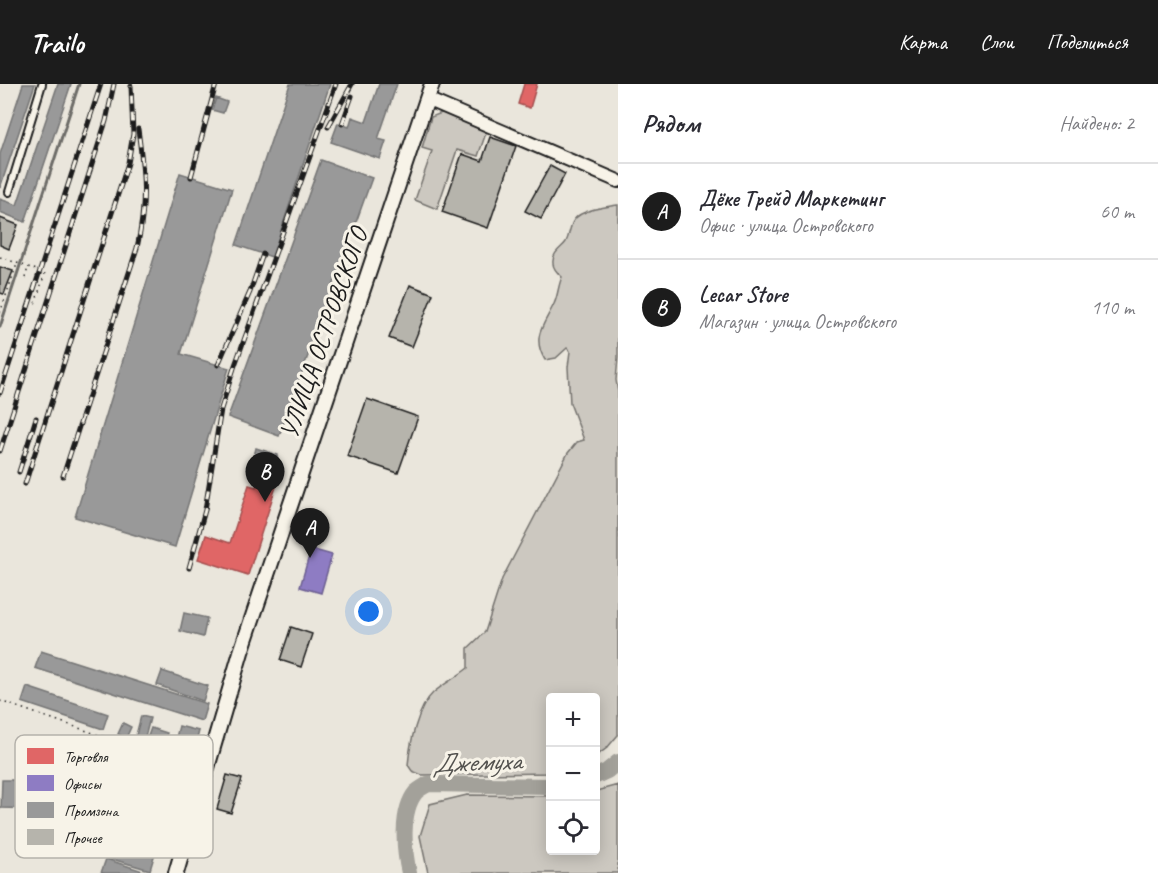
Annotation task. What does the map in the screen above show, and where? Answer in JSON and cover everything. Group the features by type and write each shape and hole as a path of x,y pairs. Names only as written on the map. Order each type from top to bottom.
{"street":[{"name":"УЛИЦА ОСТРОВСКОГО","path":"213,748 241,652 432,84"},
{"path":"427,99 618,181"},
{"name":"УЛИЦА ОСТРОВСКОГО","path":"176,873 180,858"}],"lane":[{"path":"9,192 42,84"}],"path":[{"path":"0,256 45,273 34,307"},
{"path":"0,313 17,263"},
{"path":"25,278 29,267"},
{"path":"0,701 99,735"}],"shaded area":[{"path":"444,112 487,130 478,156 457,150 437,209 415,200 432,151 422,148 431,117"},
{"path":"618,205 616,380 618,392 618,735 600,753 600,693 546,693 546,773 422,775 412,771 408,765 413,737 423,708 433,693 468,668 468,648 485,632 502,579 568,453 577,442 584,440 570,403 568,367 570,351 567,348 556,358 545,360 539,338 540,331 555,301 562,277 554,268 553,258 566,242 574,220 581,214"},
{"path":"618,785 618,873 428,873 420,836 430,804 467,795 546,796 546,855 600,855 600,790"}],"building: Торговля":[{"path":"524,84 537,84 530,108 518,104"},
{"path":"262,468 280,474 248,575 198,559 206,535 230,543 249,485 256,487"}],"building: Офисы":[{"path":"311,549 332,555 321,593 300,587"}],"building: Промзона":[{"path":"23,84 35,84 0,188 0,154"},
{"path":"58,84 71,84 25,222 0,212 0,199 17,205"},
{"path":"290,84 330,84 272,257 236,245"},
{"path":"379,84 397,84 378,139 386,141 380,159 331,142 338,123 349,127 352,117 366,122"},
{"path":"216,98 227,102 223,113 212,110"},
{"path":"321,160 372,178 279,436 228,417"},
{"path":"180,173 232,189 181,354 229,368 175,547 75,517"},
{"path":"256,448 278,455 276,464 272,462 271,467 258,463 259,458 254,456"},
{"path":"184,613 207,618 203,637 180,631"},
{"path":"41,651 207,704 202,721 35,668"},
{"path":"162,671 208,686 203,701 157,685"},
{"path":"27,687 108,714 103,729 22,702"},
{"path":"141,716 150,718 146,735 136,735"},
{"path":"123,723 131,727 127,735 118,734"},
{"path":"179,726 199,731 198,735 177,735"},
{"path":"151,728 167,733 166,735 148,735"},
{"path":"2,780 15,780 15,808 1,808"},
{"path":"108,858 154,858 150,870"},
{"path":"106,859 146,872 101,873"}],"building: Прочее":[{"path":"490,137 516,146 488,228 442,212 462,154 482,161"},
{"path":"550,166 565,174 541,219 525,211"},
{"path":"0,218 18,225 9,249 0,245"},
{"path":"0,267 13,271 4,294 0,293"},
{"path":"410,285 433,294 412,347 389,338"},
{"path":"367,399 418,417 398,473 347,456"},
{"path":"291,627 312,634 301,667 280,660"},
{"path":"227,775 242,779 231,813 217,809"}],"waterway":[{"path":"0,327 79,84"},
{"name":"Джемуха","path":"600,774 618,762"},
{"name":"Джемуха","path":"409,873 405,843 407,810 416,792 428,784 546,786"}],"railway":[{"path":"0,393 101,84"},
{"path":"0,451 106,121 114,84"},
{"path":"191,177 216,84"},
{"path":"189,568 205,510 221,409 336,84"},
{"path":"328,127 352,84"},
{"path":"25,484 128,163 133,134 131,86"},
{"path":"342,124 352,96"},
{"path":"63,476 137,248 144,188 138,129"},
{"path":"218,365 250,292 263,254"},
{"path":"19,472 36,418"}],"place":[{"name":"Lecar Store","path":"265,502"},
{"name":"Дёке Трейд Маркетинг","path":"310,558"}]}
